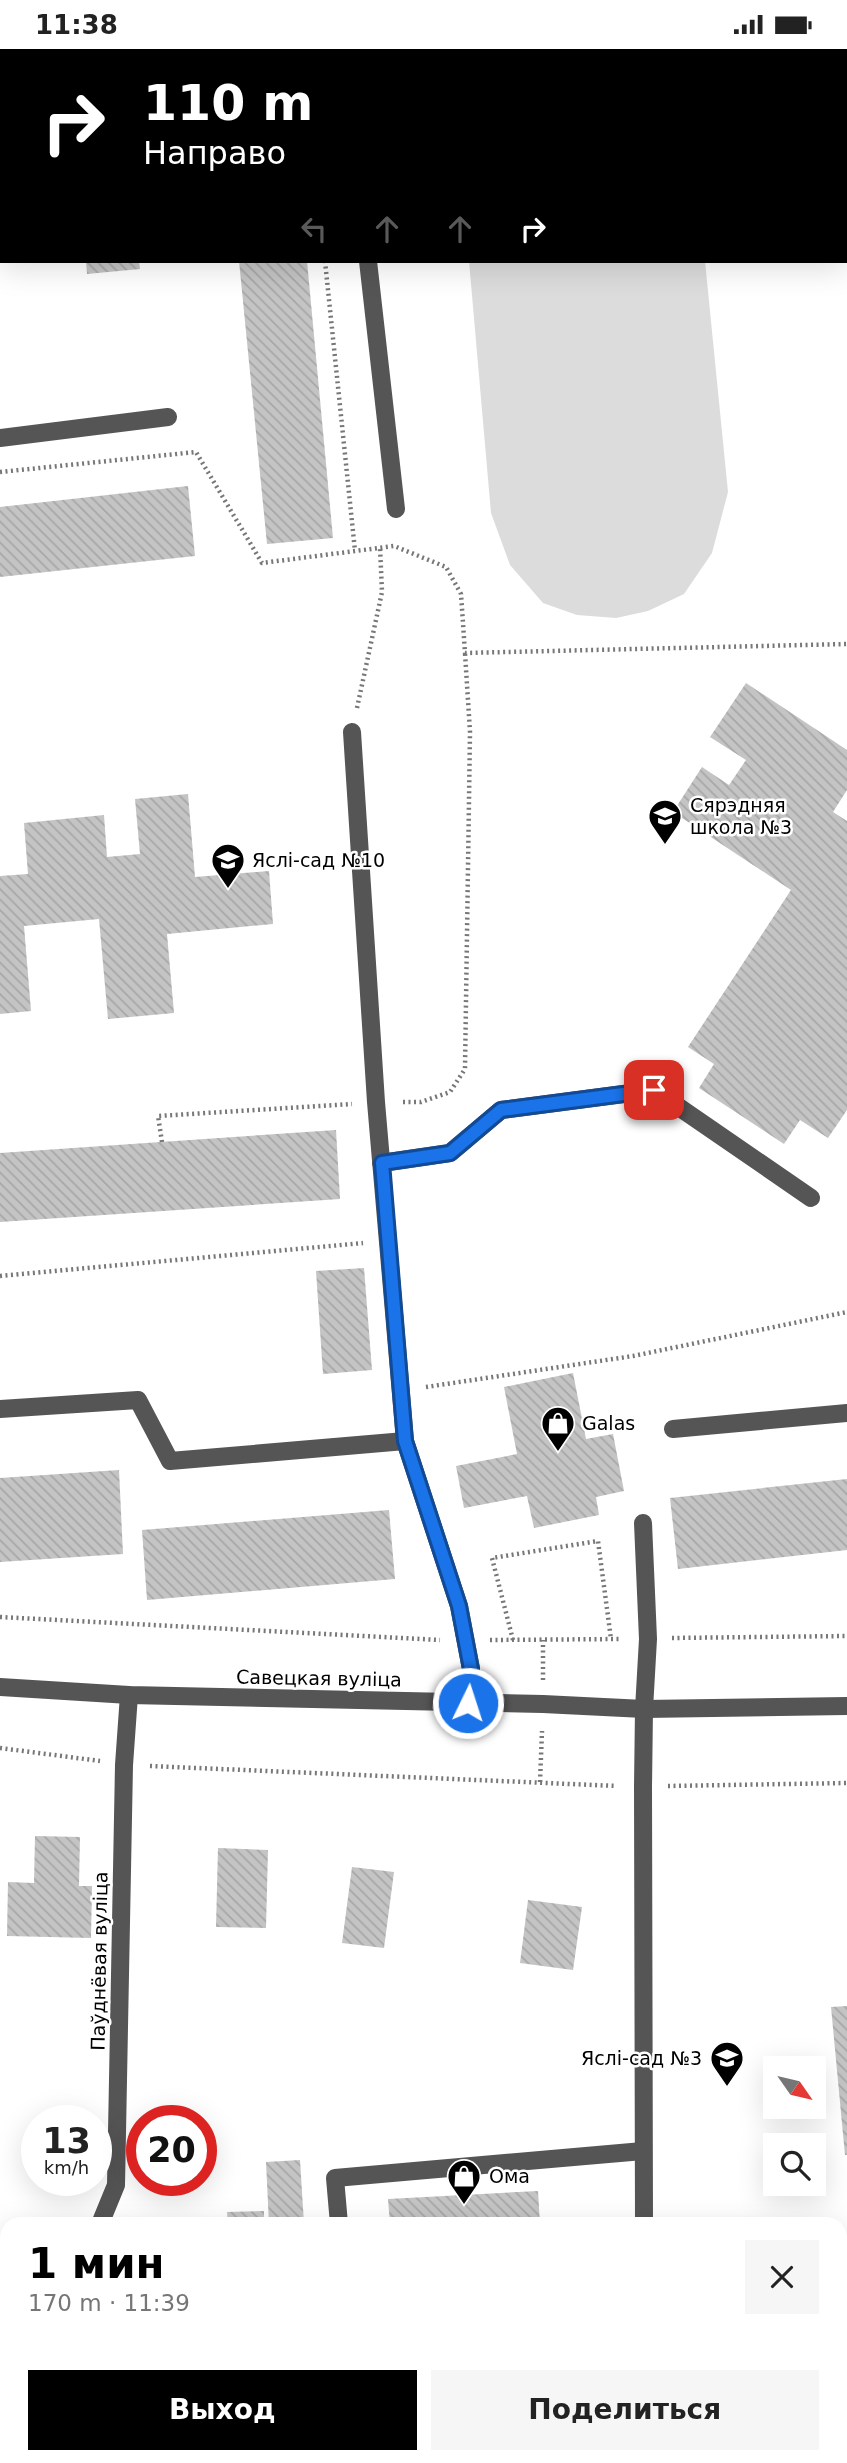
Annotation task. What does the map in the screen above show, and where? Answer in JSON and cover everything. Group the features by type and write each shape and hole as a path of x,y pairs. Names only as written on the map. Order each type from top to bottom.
{"street":[{"path":"368,263 396,509"},
{"path":"0,438 168,417"},
{"path":"352,732 376,1103 405,1441 459,1606 471,1669 468,1703"},
{"path":"382,1163 450,1153 501,1110 654,1090 811,1198"},
{"path":"0,1409 138,1400 170,1461 405,1441"},
{"path":"673,1429 847,1413"},
{"path":"643,1523 649,1639 644,1709 643,1787 644,2217"},
{"name":"Савецкая вуліца","path":"0,1687 128,1695 644,1709 847,1706"},
{"name":"Паўднёвая вуліца","path":"103,2217 116,2185 124,1765 128,1695"},
{"path":"338,2217 335,2178 643,2151"}],"path":[{"path":"325,263 355,551"},
{"path":"0,472 196,452 262,563 394,545 446,567 461,594 470,732 465,1069 450,1092 421,1102 158,1117 162,1142"},
{"path":"352,732 382,592 380,547"},
{"path":"465,653 847,644"},
{"path":"0,1276 388,1241"},
{"path":"401,1391 633,1356 847,1312"},
{"path":"513,1640 492,1558 598,1541 611,1639"},
{"path":"0,1617 466,1641 847,1636"},
{"path":"0,1748 124,1765 643,1787 847,1783"}],"shaded area":[{"path":"469,263 705,263 728,492 712,553 684,594 648,611 616,618 577,615 543,603 510,565 491,513"}],"building":[{"path":"86,263 139,263 140,269 87,274"},
{"path":"239,263 307,263 333,538 267,544"},
{"path":"188,486 195,556 0,577 0,507"},
{"path":"746,683 847,750 847,790 833,812 847,821 847,1110 828,1138 800,1120 784,1144 699,1088 714,1064 688,1047 791,890 673,812 702,767 729,785 746,760 710,737"},
{"path":"188,794 195,877 269,871 273,924 167,934 174,1013 108,1019 99,919 24,926 31,1011 0,1014 0,876 28,874 24,823 104,815 107,857 140,854 135,799"},
{"path":"336,1130 340,1199 0,1222 0,1153"},
{"path":"364,1268 372,1370 323,1374 316,1271"},
{"path":"573,1373 586,1439 613,1434 624,1491 596,1497 599,1515 534,1528 527,1496 464,1508 456,1466 517,1454 504,1387"},
{"path":"119,1470 123,1554 0,1562 0,1478"},
{"path":"847,1479 847,1550 678,1569 670,1498"},
{"path":"389,1510 395,1579 147,1600 142,1530"},
{"path":"35,1836 80,1837 79,1886 92,1886 91,1938 7,1936 8,1882 34,1883"},
{"path":"218,1848 268,1850 266,1928 216,1927"},
{"path":"352,1867 394,1872 384,1948 342,1943"},
{"path":"528,1900 582,1907 573,1970 520,1963"},
{"path":"847,2006 847,2155 845,2155 831,2007"},
{"path":"300,2160 304,2217 269,2217 266,2162"},
{"name":"Ома","path":"538,2191 540,2217 389,2217 388,2199"},
{"path":"264,2211 264,2217 227,2217 227,2212"}],"place":[{"name":"Сярэдняя школа №3","path":"665,846"},
{"name":"Яслі-сад №10","path":"228,890"},
{"name":"Galas","path":"558,1453"},
{"name":"Яслі-сад №3","path":"727,2088"},
{"name":"Ома","path":"464,2206"}],"route":[{"path":"468,1703 471,1669 459,1606 405,1441 382,1163 450,1153 501,1110 654,1090"}]}
